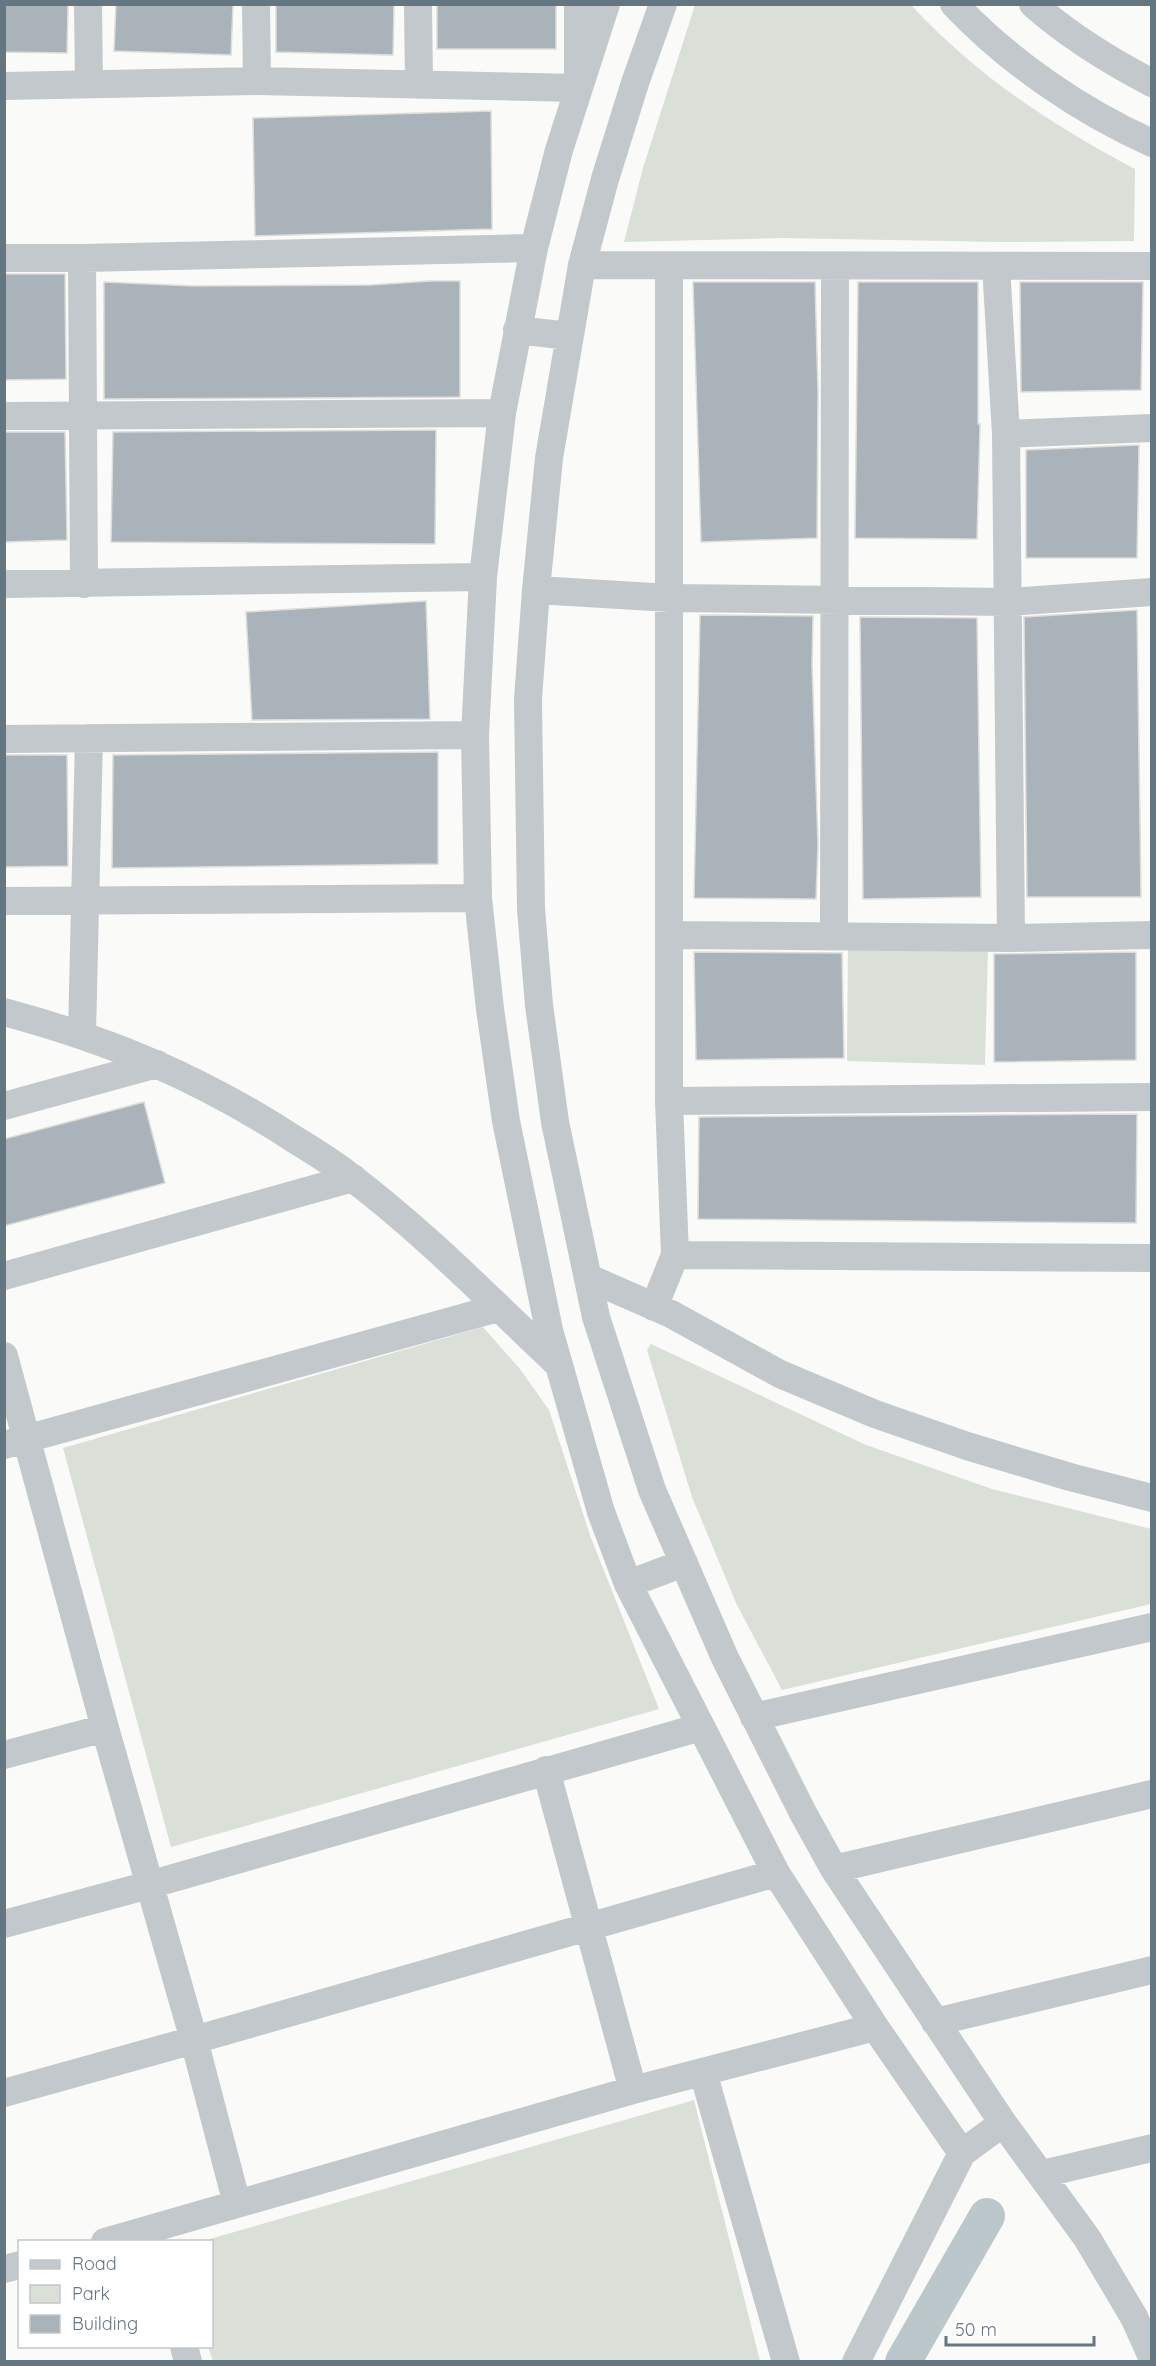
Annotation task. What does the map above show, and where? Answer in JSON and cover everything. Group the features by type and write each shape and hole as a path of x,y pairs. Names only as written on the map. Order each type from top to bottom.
{"street":[{"path":"88,4 89,84"},
{"path":"256,4 257,81"},
{"path":"418,4 419,85"},
{"path":"578,4 578,88"},
{"path":"606,4 578,88 534,248 502,413 483,578 475,735 478,898 490,1009 506,1121 549,1330 601,1512 627,1584 776,1873 875,2027 962,2153"},
{"path":"663,4 605,179 582,266 549,458 536,590 528,699 531,909 539,1005 555,1122 596,1317 652,1490 725,1658 803,1813 834,1869 1003,2123 1143,2315 1152,2357"},
{"path":"954,4 1002,49 1047,83 1094,113 1152,143"},
{"path":"1033,4 1048,18 1106,59 1147,77"},
{"path":"4,86 257,81 578,88"},
{"path":"4,258 534,248"},
{"path":"82,258 84,584"},
{"path":"582,266 1152,266"},
{"path":"834,936 835,266"},
{"path":"996,266 1006,434 1011,938"},
{"path":"654,1307 675,1255 669,1101 669,267"},
{"path":"517,330 569,336"},
{"path":"4,416 502,413"},
{"path":"1006,434 1152,428"},
{"path":"4,584 483,578"},
{"path":"536,590 669,598 1008,602 1152,592"},
{"path":"4,739 475,735"},
{"path":"82,1034 89,738"},
{"path":"4,901 478,898"},
{"path":"669,935 1011,938 1152,935"},
{"path":"4,1012 82,1034 157,1064 214,1090 280,1130 353,1178 424,1238 560,1367"},
{"path":"4,1106 157,1064"},
{"path":"669,1101 1152,1097"},
{"path":"4,1276 353,1178"},
{"path":"675,1255 1152,1258"},
{"path":"589,1278 654,1307 780,1374 875,1414 967,1446 1070,1477 1152,1498"},
{"path":"16,1441 498,1308"},
{"path":"4,1356 16,1441 105,1728 194,2040 237,2204"},
{"path":"627,1584 684,1563"},
{"path":"754,1717 1152,1627"},
{"path":"4,1924 149,1885 700,1727"},
{"path":"4,1755 105,1728"},
{"path":"546,1770 633,2091"},
{"path":"834,1869 1152,1794"},
{"path":"4,2093 776,1873"},
{"path":"934,2022 1152,1970"},
{"path":"113,2240 153,2235 237,2204 633,2091 875,2027"},
{"path":"704,2072 786,2361"},
{"path":"856,2361 962,2153 1003,2123"},
{"path":"1042,2174 1152,2148"}],"green space":[{"path":"695,5 911,5 962,54 1016,97 1073,134 1135,169 1134,241 1002,242 781,238 624,242 643,168"},
{"path":"988,947 985,1065 847,1061 848,949"},
{"path":"483,1327 520,1369 549,1410 591,1538 659,1709 171,1847 63,1448"},
{"path":"651,1344 866,1445 992,1489 1151,1529 1151,1604 782,1690 737,1605 692,1497 647,1350"},
{"path":"694,2100 760,2361 213,2361 208,2348 213,2348 213,2240 206,2240"}],"building":[{"path":"4,4 68,4 67,53 4,52"},
{"path":"116,4 233,4 231,55 114,51"},
{"path":"276,4 394,4 393,55 276,52"},
{"path":"437,4 556,4 556,49 437,49"},
{"path":"491,111 492,229 255,236 253,118"},
{"path":"4,274 65,274 66,379 4,380"},
{"path":"460,281 460,397 104,399 104,282 193,286 371,285"},
{"path":"693,282 815,282 818,392 817,538 701,542"},
{"path":"858,282 978,282 978,424 980,424 977,539 855,538"},
{"path":"1020,282 1143,282 1141,390 1021,392"},
{"path":"436,430 435,544 111,542 113,432"},
{"path":"4,432 65,432 67,540 4,542"},
{"path":"1139,445 1137,558 1026,558 1026,450"},
{"path":"426,601 430,719 252,720 246,612"},
{"path":"1137,610 1141,897 1027,897 1024,617"},
{"path":"700,615 813,616 812,664 818,845 816,899 694,898"},
{"path":"860,617 977,618 981,897 863,899"},
{"path":"438,752 438,864 112,868 113,755"},
{"path":"4,755 67,755 68,866 4,867"},
{"path":"694,952 842,953 844,1058 696,1060"},
{"path":"1136,952 1136,1060 994,1062 994,954"},
{"path":"144,1102 165,1183 4,1226 4,1139"},
{"path":"1137,1114 1136,1223 698,1219 699,1117"}],"waterway":[{"path":"903,2362 987,2216"}]}
